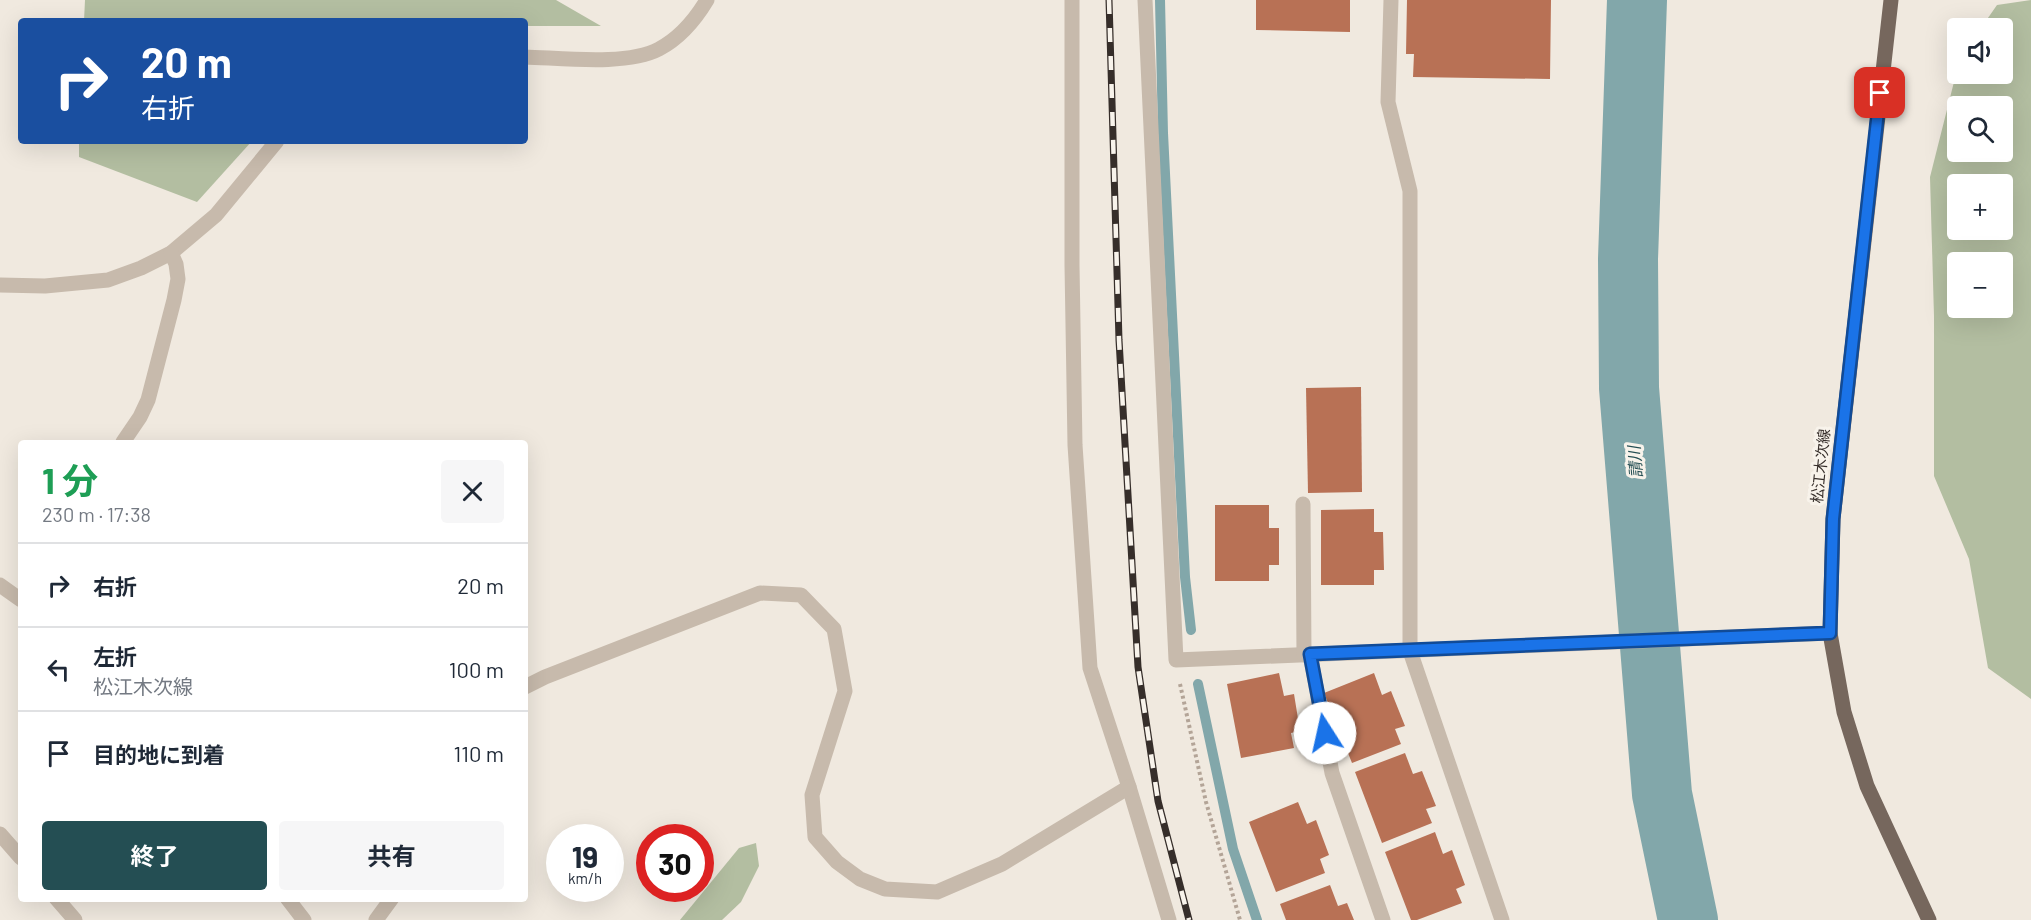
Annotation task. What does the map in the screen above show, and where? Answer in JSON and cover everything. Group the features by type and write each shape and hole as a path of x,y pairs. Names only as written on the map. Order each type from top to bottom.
{"main road":[{"name":"松江木次線","path":"1891,0 1833,519 1830,633 1844,712 1867,786 1929,920"}],"street":[{"path":"528,57 615,59 634,57 658,50 680,35 696,18 707,0"},
{"path":"1072,0 1075,445 1090,668 1169,920"},
{"path":"1145,0 1176,660 1830,633"},
{"path":"1390,0 1388,102 1410,191 1410,651 1502,920"},
{"path":"0,285 45,286 108,280 141,268 171,253 216,215 275,144"},
{"path":"124,440 140,417 147,400 174,300 178,279 176,264 171,253"},
{"path":"1303,504 1307,655 1332,773 1383,920"},
{"path":"0,585 18,598"},
{"path":"528,686 760,593 801,595 834,629 845,691 812,795 815,837 837,862 852,874 885,889 937,892 1002,864 1129,787"},
{"path":"0,834 18,855"},
{"path":"59,902 75,920"},
{"path":"290,902 304,920"},
{"path":"376,920 389,902"}],"path":[{"path":"1176,660 1206,802 1240,920"}],"green space":[{"path":"85,0 556,0 601,26 528,26 528,18 84,18"},
{"path":"2031,0 2031,699 1988,668 1969,559 1934,476 1934,316 1930,177 1947,110 1947,162 2013,162 2013,96 1950,96 1953,84 2013,84 2013,18 1988,18 1997,5"},
{"path":"79,144 249,144 197,202 79,157"},
{"path":"756,843 759,866 741,902 722,920 680,920 695,902 714,902 714,879 739,848"}],"building":[{"path":"1256,0 1350,0 1350,32 1256,30"},
{"path":"1407,0 1551,0 1550,79 1413,77 1414,54 1406,54"},
{"path":"1361,387 1362,492 1308,493 1306,388"},
{"path":"1215,505 1269,505 1269,528 1279,528 1279,565 1269,565 1269,581 1215,581"},
{"path":"1374,509 1374,532 1383,532 1384,570 1374,570 1374,585 1321,585 1321,510"},
{"path":"1279,673 1284,696 1294,694 1300,731 1291,733 1294,748 1241,758 1227,684"},
{"path":"1374,673 1382,695 1391,691 1405,726 1395,729 1401,744 1352,763 1324,693"},
{"path":"1405,753 1413,774 1422,771 1436,806 1426,809 1432,823 1382,843 1355,772"},
{"path":"1298,802 1307,824 1316,820 1329,855 1320,859 1325,873 1276,892 1249,822"},
{"path":"1435,832 1443,854 1452,850 1465,885 1456,889 1462,903 1417,920 1411,920 1385,852"},
{"path":"1330,885 1338,906 1347,903 1354,920 1286,920 1280,904"}],"waterway":[{"path":"1160,0 1163,133 1185,577 1191,630"},
{"name":"請川","path":"1637,0 1628,259 1629,388 1662,794 1688,920"},
{"path":"1198,684 1233,849 1257,920"}],"railway":[{"path":"1109,0 1119,340 1138,667 1158,801 1189,920"}],"route":[{"path":"1325,733 1310,654 1830,633 1833,519 1880,93"}]}
